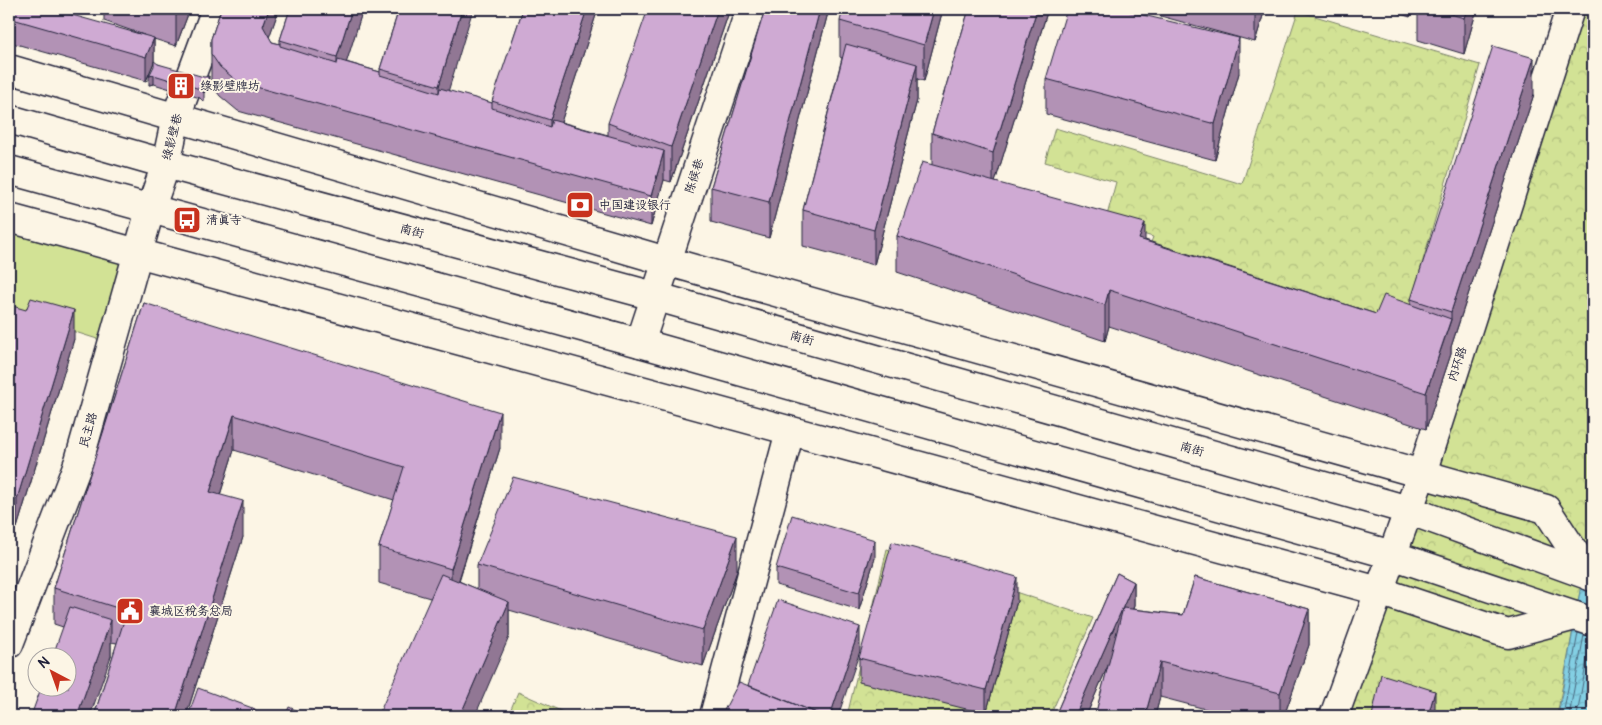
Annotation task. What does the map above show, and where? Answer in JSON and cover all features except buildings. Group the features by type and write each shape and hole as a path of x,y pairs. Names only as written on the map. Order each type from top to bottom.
{"street":[{"name":"绿影壁巷","path":"150,210 166,164 176,117 216,9"},
{"name":"陈候巷","path":"640,343 750,9"},
{"name":"内环路","path":"1334,716 1422,473 1570,9"},
{"path":"9,69 666,261 1546,509 1592,577"},
{"name":"南街","path":"9,120 654,296 1408,510 1592,577"},
{"path":"9,170 640,343 1392,555 1584,619"},
{"name":"民主路","path":"9,644 79,461 150,210"},
{"path":"9,218 1379,591 1508,634 1584,619"},
{"path":"714,716 790,431"}],"green space":[{"path":"1570,9 1593,9 1593,561 1583,575 1557,716 1334,716"},
{"path":"1298,11 1480,65 1403,329 1145,259 1153,237 1105,223 1116,182 1045,162 1055,128 1242,184"},
{"path":"9,217 139,254 113,344 9,311"},
{"path":"887,549 1093,618 1050,716 847,716"},
{"path":"518,692 572,716 508,716"}],"water":[{"path":"1593,561 1593,716 1558,716 1583,574"}],"place":[{"name":"绿影壁牌坊","path":"181,86"},
{"name":"中国建设银行","path":"580,205"},
{"name":"清真寺","path":"187,220"},
{"name":"襄城区税务总局","path":"130,611"}]}
